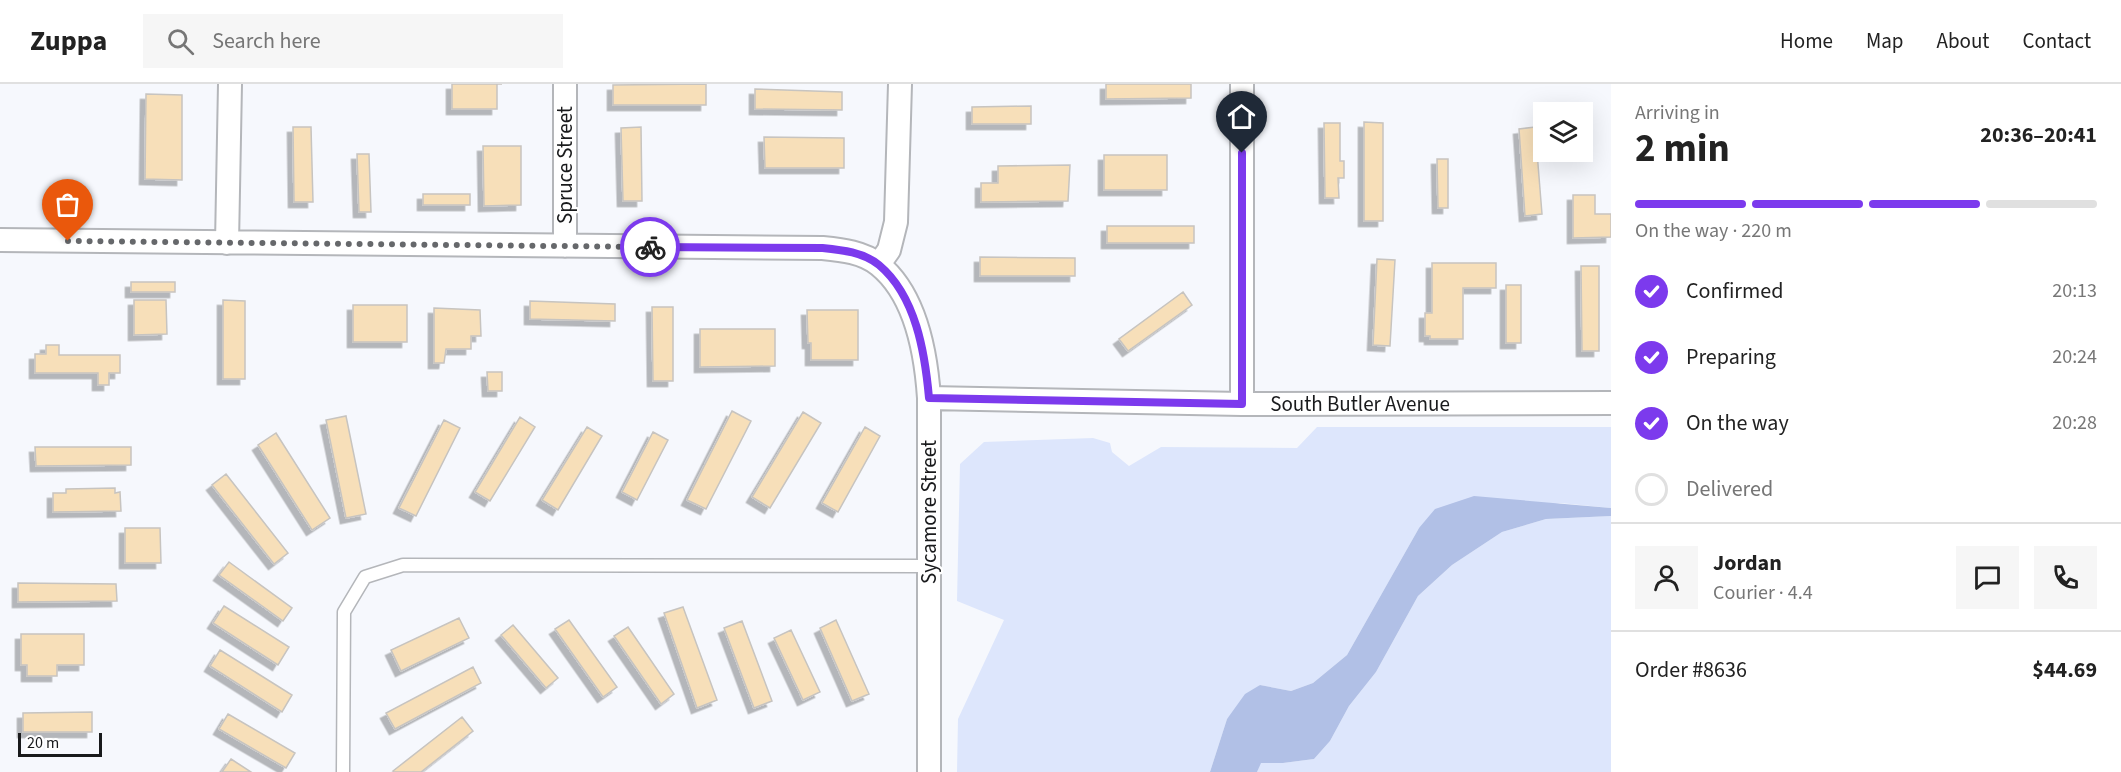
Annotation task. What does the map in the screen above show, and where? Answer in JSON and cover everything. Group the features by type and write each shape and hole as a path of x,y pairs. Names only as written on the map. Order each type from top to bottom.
{"street":[{"path":"227,243 230,84"},
{"name":"Spruce Street","path":"565,84 565,246"},
{"path":"0,240 822,248 846,250 879,264 889,250 896,222 900,84"},
{"path":"1242,84 1242,404"},
{"name":"Sycamore Street","path":"879,264 895,282 912,315 927,371 929,398 929,772"},
{"name":"South Butler Avenue","path":"929,398 1242,404 1611,403"}],"lane":[{"path":"343,772 344,612 365,577 403,565 929,566"}],"shaded area":[{"path":"1317,427 1611,427 1611,508 1560,503 1419,528 1347,655 1313,683 1291,691 1260,685 1227,719 1210,772 957,772 958,719 1004,620 957,601 960,464 984,442 1093,438 1110,443 1112,452 1129,466 1161,447 1297,448"},
{"path":"1611,516 1611,772 1257,772 1260,763 1314,759 1330,741 1349,706 1376,672 1418,596 1452,565 1502,532 1546,519"}],"water":[{"path":"1474,496 1611,508 1611,516 1546,519 1502,532 1452,565 1418,596 1376,672 1349,706 1330,741 1314,759 1261,763 1257,772 1210,772 1227,719 1245,694 1260,685 1291,691 1313,683 1347,655 1419,528 1435,509"}],"building":[{"path":"452,84 497,84 497,109 452,109"},
{"path":"706,84 706,105 613,105 613,85"},
{"path":"1106,84 1191,84 1191,98 1106,99"},
{"path":"755,89 842,92 842,110 755,109"},
{"path":"146,94 182,95 182,180 145,179"},
{"path":"1031,106 1031,124 972,124 972,107"},
{"path":"1364,122 1383,123 1383,221 1364,221"},
{"path":"1324,123 1340,123 1340,161 1344,161 1344,178 1338,178 1339,198 1325,198"},
{"path":"293,127 311,127 313,202 294,202"},
{"path":"641,127 642,201 623,201 621,128"},
{"path":"1533,127 1533,162 1538,162 1542,214 1525,216 1519,129"},
{"path":"764,137 844,138 844,168 765,168"},
{"path":"483,146 521,146 521,205 484,206"},
{"path":"357,154 369,154 371,212 359,212"},
{"path":"1104,155 1167,155 1167,190 1104,190"},
{"path":"1437,159 1448,159 1448,208 1438,208"},
{"path":"1070,165 1068,201 981,202 981,183 998,183 998,166"},
{"path":"423,194 470,194 470,205 423,205"},
{"path":"1573,195 1595,195 1595,214 1611,214 1611,237 1573,238"},
{"path":"1107,226 1194,226 1194,243 1107,243"},
{"path":"980,257 1075,258 1075,276 980,276"},
{"path":"1377,259 1395,260 1390,346 1373,345"},
{"path":"1432,263 1496,263 1496,288 1463,288 1463,339 1430,339 1430,336 1425,336 1425,313 1432,313"},
{"path":"1581,266 1599,266 1599,351 1582,351"},
{"path":"131,282 175,282 175,292 131,292"},
{"path":"1506,285 1521,285 1521,343 1506,343"},
{"path":"1183,292 1192,305 1128,351 1119,339"},
{"path":"134,300 166,300 167,334 134,335"},
{"path":"223,300 245,301 245,379 223,379"},
{"path":"530,301 615,304 615,321 530,319"},
{"path":"353,305 407,305 407,342 353,342"},
{"path":"652,307 673,307 673,381 653,381"},
{"path":"434,308 480,310 481,336 471,336 471,349 446,349 444,363 434,363"},
{"path":"807,310 858,310 858,360 811,360"},
{"path":"700,329 775,329 775,366 700,367"},
{"path":"46,345 59,345 59,355 120,355 120,373 109,373 109,385 98,385 98,373 35,373 35,354 46,354"},
{"path":"487,372 502,372 502,391 488,391"},
{"path":"732,411 751,421 706,509 687,500"},
{"path":"803,412 821,423 770,508 752,497"},
{"path":"346,416 366,514 346,518 326,420"},
{"path":"520,417 535,427 490,501 475,492"},
{"path":"444,420 460,428 416,516 399,508"},
{"path":"587,427 602,436 558,510 542,500"},
{"path":"865,427 880,436 838,512 822,503"},
{"path":"653,432 668,440 637,500 622,492"},
{"path":"276,433 330,518 312,530 258,445"},
{"path":"35,447 131,447 131,465 36,466"},
{"path":"226,474 288,553 274,564 212,485"},
{"path":"115,488 115,493 120,492 121,511 53,512 53,493 66,493 66,489"},
{"path":"125,528 160,528 161,563 125,563"},
{"path":"229,562 292,608 283,621 219,575"},
{"path":"18,583 116,584 117,601 18,602"},
{"path":"224,606 289,647 278,665 213,623"},
{"path":"683,607 717,700 697,708 664,613"},
{"path":"459,618 469,638 401,671 391,650"},
{"path":"569,620 617,687 603,697 555,629"},
{"path":"836,620 869,694 852,701 820,628"},
{"path":"742,621 772,701 754,708 724,628"},
{"path":"513,625 558,678 546,688 501,635"},
{"path":"628,627 674,694 661,704 614,636"},
{"path":"791,630 820,692 803,700 774,638"},
{"path":"21,634 84,634 84,665 57,665 57,676 27,676 27,665 21,665"},
{"path":"220,650 292,695 282,712 210,666"},
{"path":"473,667 481,683 395,729 386,713"},
{"path":"92,712 92,732 23,732 23,713"},
{"path":"228,714 295,753 286,768 219,729"},
{"path":"462,717 473,731 421,772 393,771"},
{"path":"231,759 251,772 222,772"}],"way so far":[{"path":"68,241 650,247"}],"route":[{"path":"650,247 822,248 846,250 879,264 905,297 912,315 927,371 929,398 1242,404 1242,153"}]}
